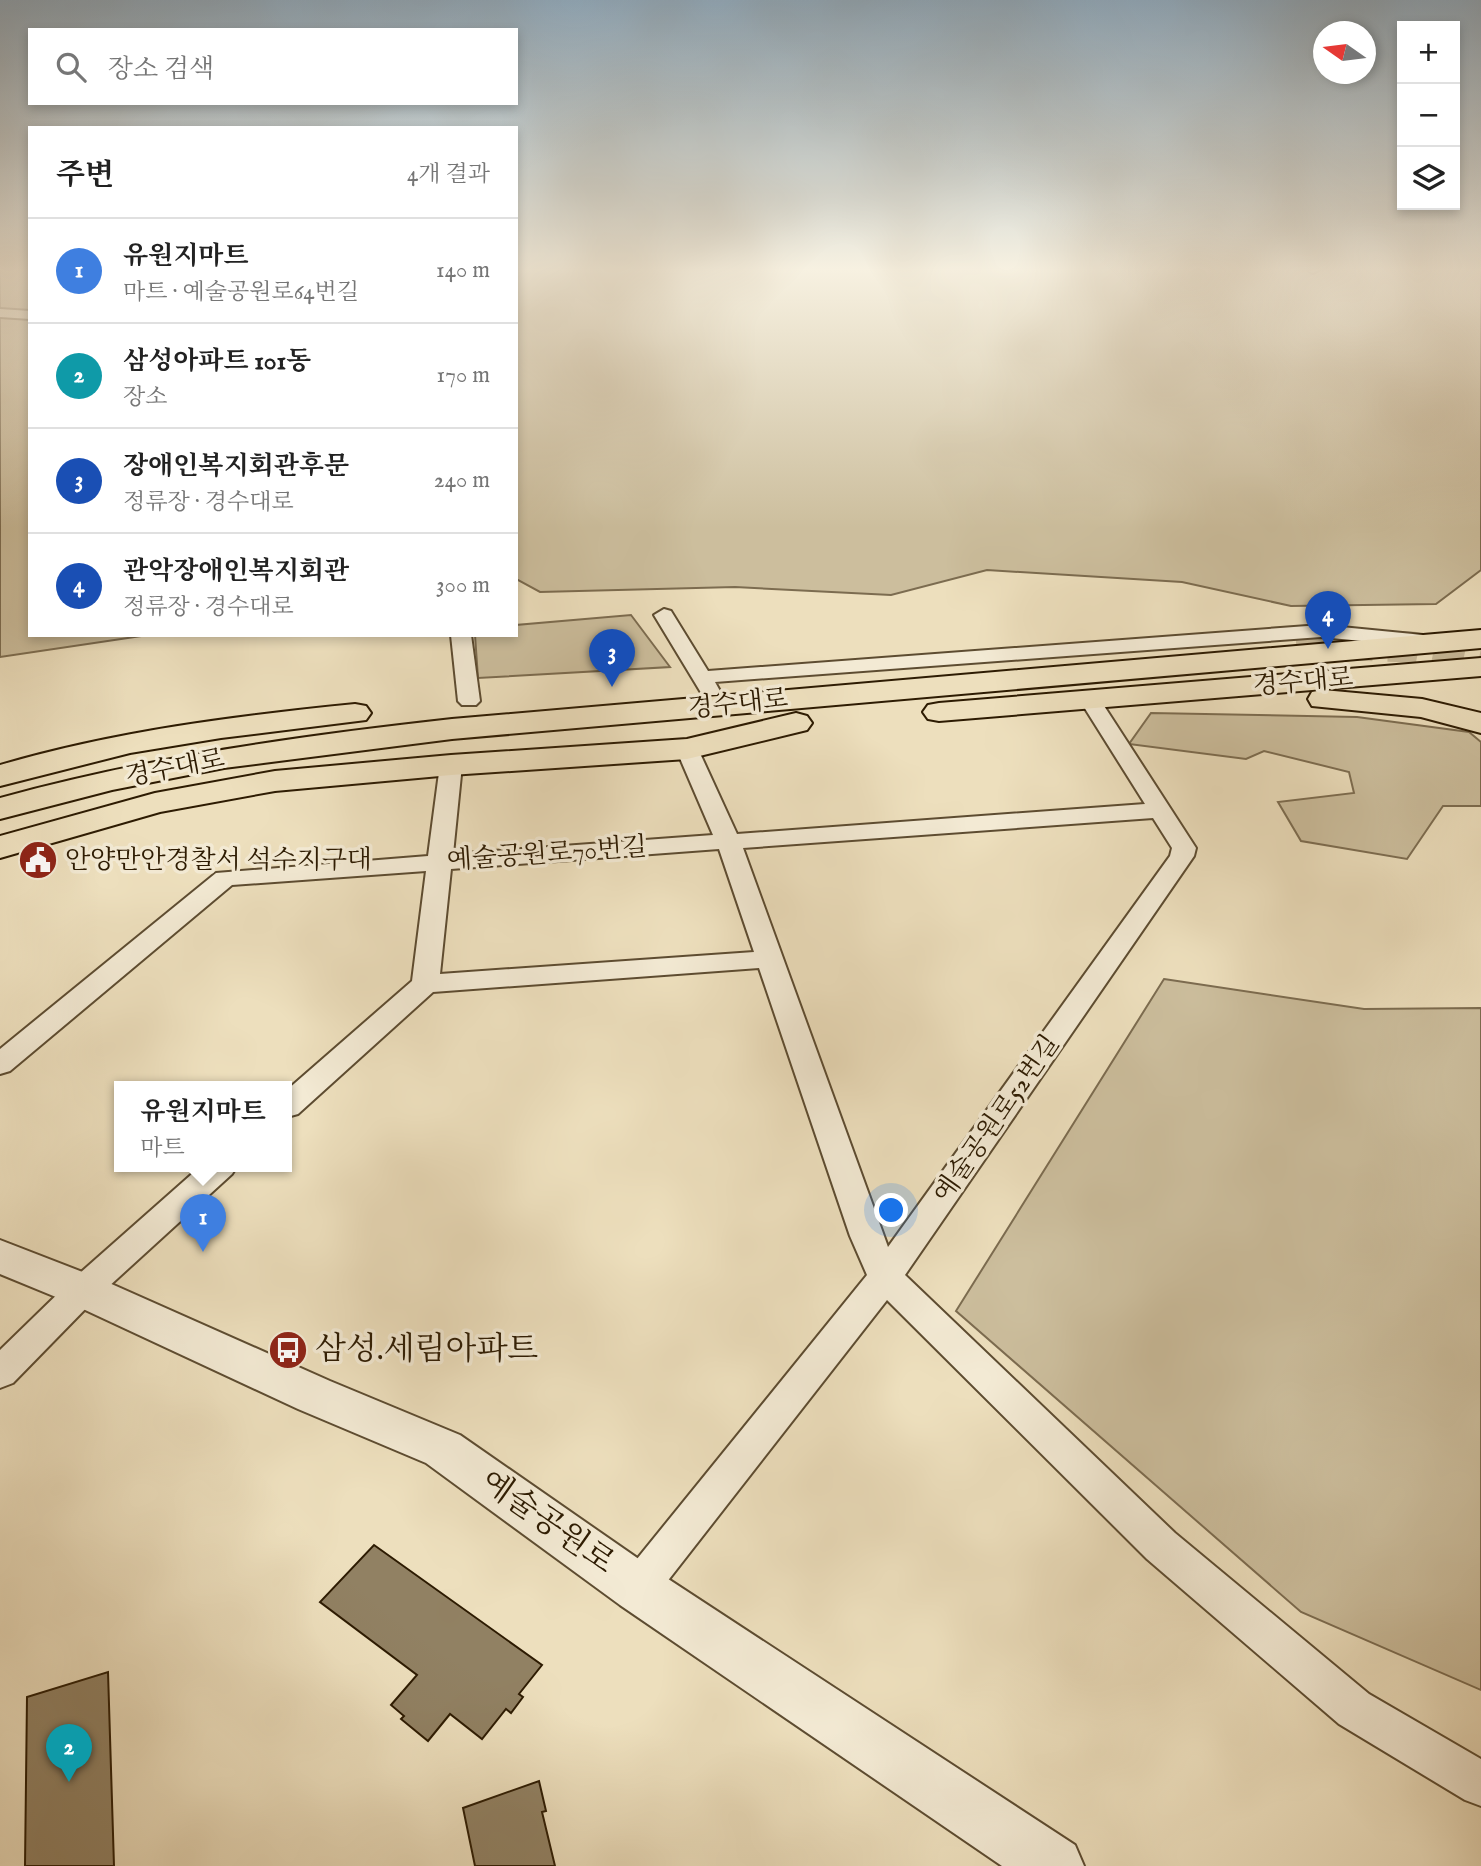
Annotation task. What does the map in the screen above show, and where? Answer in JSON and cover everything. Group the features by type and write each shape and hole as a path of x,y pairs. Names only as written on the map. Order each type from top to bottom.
{"main road":[{"name":"경수대로","path":"0,830 135,795 279,769 1432,642 1481,639"},
{"path":"0,776 121,746 284,720 469,701 713,687 1296,643"},
{"name":"경수대로","path":"0,808 140,773 285,747 795,711 1090,699 1481,667"},
{"path":"713,687 795,711"},
{"path":"1165,693 1247,704 1322,698 1422,708 1481,723"},
{"path":"0,847 155,803 275,781 687,748 795,711"}],"street":[{"path":"664,615 713,687 1321,631 1432,642"},
{"path":"461,637 469,701"},
{"name":"예술공원로52번길","path":"638,1588 885,1277 1182,856 1184,848 1090,699"},
{"name":"경수대로","path":"687,748 729,843 866,1236 885,1277"},
{"path":"425,984 451,765"},
{"name":"예술공원로70번길","path":"0,1064 225,878 1161,810"},
{"path":"292,1103 425,984 770,959"},
{"path":"0,1373 83,1290 214,1172"},
{"name":"예술공원로","path":"0,1256 443,1449 638,1588 1054,1866"},
{"path":"885,1277 1161,1546 1354,1709 1481,1784"}],"shaded area":[{"path":"0,354 28,354 28,637 135,637 0,657"},
{"path":"518,354 1481,354 1481,570 1436,604 1291,606 1182,582 987,570 891,595 735,587 540,592 518,580"},
{"path":"631,615 670,667 478,678 475,637 518,637 518,625"},
{"path":"1151,713 1357,717 1469,732 1481,742 1481,806 1443,806 1407,859 1301,841 1278,802 1354,793 1349,772 1264,751 1246,759 1129,744"},
{"path":"1164,979 1364,1009 1481,1008 1481,1690 1301,1612 956,1311"}],"building":[{"path":"374,1545 542,1665 519,1694 523,1697 511,1713 506,1709 482,1739 450,1714 428,1741 401,1719 404,1716 391,1705 417,1675 320,1602"},
{"path":"108,1672 114,1866 25,1866 27,1697"},
{"path":"539,1781 546,1811 542,1812 555,1866 475,1866 463,1808"}],"tunnel":[{"path":"1296,643 1412,647 1481,661"}],"place":[{"name":"관악장애인복지회관","path":"1328,649"},
{"name":"장애인복지회관후문","path":"612,687"},
{"name":"안양만안경찰서 석수지구대","path":"38,860"},
{"name":"유원지마트","path":"203,1252"},
{"name":"삼성.세림아파트","path":"288,1350"},
{"name":"삼성아파트 101동","path":"69,1782"}]}
